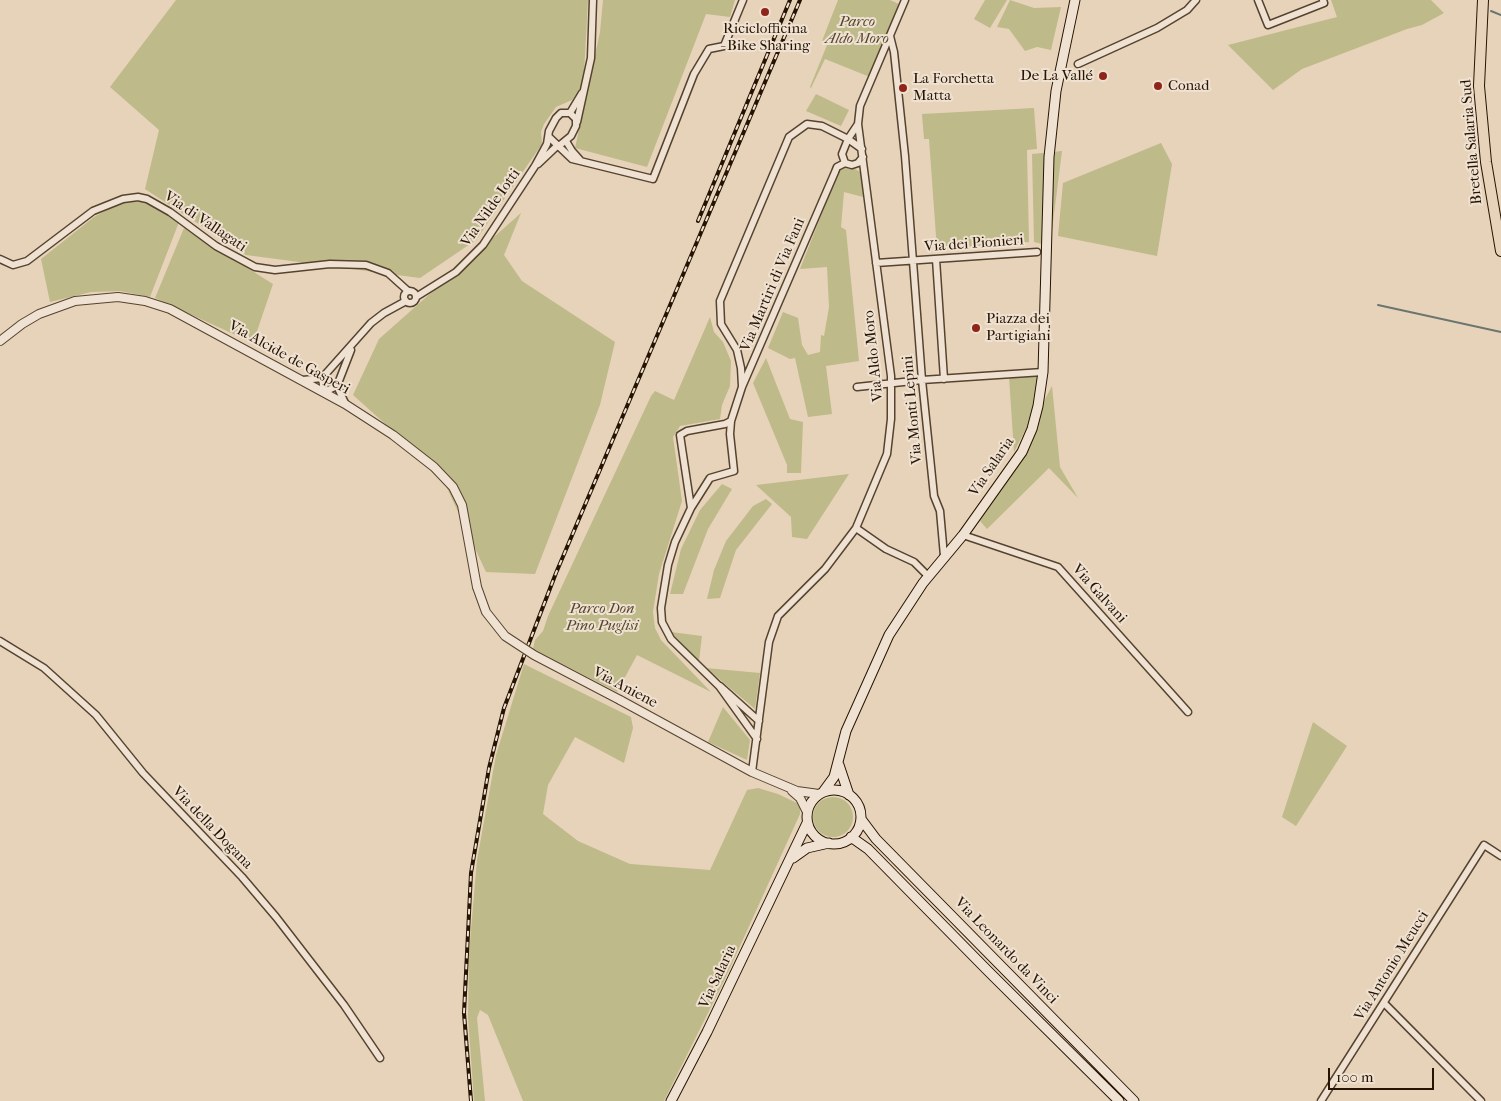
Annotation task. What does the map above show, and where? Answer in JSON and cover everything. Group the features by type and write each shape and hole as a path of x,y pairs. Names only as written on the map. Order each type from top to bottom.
{"main road":[{"name":"Via Salaria","path":"807,812 814,798 829,785 839,765 846,730 876,659 902,612 928,576 962,535 1022,452 1032,430 1043,372 1049,157 1056,91 1075,0"},
{"name":"Bretella Salaria Sud","path":"1483,0 1479,86 1486,162 1501,251"},
{"path":"839,765 850,794 860,810 859,826 851,837"},
{"path":"821,793 841,790 850,794"},
{"path":"807,812 808,823 816,836 830,843"},
{"name":"Via Leonardo da Vinci","path":"860,818 876,839 1134,1101"},
{"name":"Via Salaria","path":"671,1101 707,1032 808,823"},
{"name":"Via Salaria","path":"788,864 807,848 837,843 851,837"},
{"name":"Via Leonardo da Vinci","path":"851,837 868,849 1120,1101"}],"street":[{"name":"Via Nilde Iotti","path":"577,122 591,58 592,0"},
{"path":"549,137 559,145 566,155 653,179 694,74 709,49 724,46 743,0"},
{"name":"Via Aldo Moro","path":"752,772 769,642 778,616 826,569 856,528 887,454 891,419 891,384 858,124 860,106 905,0"},
{"path":"1078,64 1157,28 1187,10 1196,0"},
{"path":"1258,0 1268,25 1324,3 1323,0"},
{"name":"Via Monti Lepini","path":"890,35 901,118 922,380 934,496 940,511 944,556"},
{"name":"Via Nilde Iotti","path":"416,296 450,276 477,252 535,166 556,118 561,113 570,113 584,90"},
{"path":"559,145 566,141 577,122 574,115 570,113"},
{"path":"742,387 741,368 737,350 721,324 720,301 789,137 807,124 822,126 848,139 862,153"},
{"path":"858,124 848,139 842,154 849,164 866,176"},
{"path":"566,141 580,160"},
{"name":"Via Nilde Iotti","path":"535,166 559,145"},
{"name":"Via Martiri di Via Fani","path":"719,686 671,639 662,622 661,608 668,565 675,542 691,508 710,478 734,471 730,434 731,421 742,387 834,172 837,167 858,163 862,153"},
{"name":"Via di Vallagati","path":"0,260 13,264 27,261 93,211 123,199 138,196 164,208 216,246 259,268 275,270 330,264 366,265 388,273 408,291"},
{"name":"Via dei Pionieri","path":"913,260 1037,252"},
{"path":"936,259 944,379"},
{"path":"876,264 913,260"},
{"path":"303,380 322,378 375,319 406,301 412,303 416,296 413,292 408,291 404,296 406,301"},
{"name":"Via Alcide de Gasperi","path":"0,341 22,324 55,307 95,298 130,298 170,308 345,404 428,462 453,487 464,513 477,586"},
{"path":"322,378 324,392 337,386 353,345"},
{"path":"857,387 922,380 1043,372"},
{"path":"337,386 345,404"},
{"path":"691,508 680,435 687,431 725,424 731,421"},
{"path":"856,528 886,549 914,562 928,576"},
{"name":"Via Galvani","path":"962,535 1058,567 1188,712"},
{"name":"Via Aniene","path":"477,586 486,612 505,636 534,655 752,772 786,787 803,792 821,793"},
{"name":"Via della Dogana","path":"0,641 44,668 90,709 157,788 266,905 344,1005 380,1058"},
{"path":"719,686 728,691 759,721"},
{"path":"719,686 757,739"},
{"name":"Via Aniene","path":"786,787 800,798 807,812"},
{"name":"Via Antonio Meucci","path":"1321,1101 1484,845 1501,856"},
{"path":"1384,1002 1481,1101"}],"green space":[{"path":"176,0 588,0 584,74 580,88 572,100 556,107 544,124 541,132 542,144 476,240 420,278 246,255 145,189 159,130 110,87"},
{"path":"603,0 735,0 730,17 706,14 647,167 575,148 600,32"},
{"name":"Parco Aldo Moro","path":"838,0 890,0 899,4 870,77 825,59 811,88 827,45 822,41"},
{"path":"985,0 1007,0 990,28 974,19"},
{"path":"1010,0 1034,8 1061,7 1051,50 1037,47 1025,51 1009,29 997,27"},
{"path":"1331,0 1431,0 1444,13 1422,25 1302,69 1273,90 1228,45 1337,17"},
{"path":"816,94 849,110 841,126 806,111"},
{"path":"1034,108 1037,149 1027,150 1029,242 937,250 929,139 924,139 922,114"},
{"path":"1161,143 1172,164 1157,256 1058,236 1063,183"},
{"path":"1062,151 1050,246 1034,242 1032,154"},
{"path":"846,164 862,173 863,197 844,192 841,227 846,230 859,361 826,366 832,414 808,417 795,358 790,359 768,348 783,312 798,318 802,345 808,355 820,352 821,335 824,336 829,307 827,267 800,269 839,170"},
{"path":"145,201 179,222 150,297 120,291 91,292 50,302 41,259 94,217 119,203"},
{"path":"521,213 504,255 522,281 615,342 600,405 535,574 486,572 440,473 353,395 379,339"},
{"path":"184,228 273,284 253,343 155,298"},
{"name":"Parco Don Pino Puglisi","path":"710,317 714,332 723,342 731,361 730,386 722,405 720,419 680,426 673,437 682,501 659,574 653,612 655,628 661,640 711,692 637,655 617,692 533,649 535,640 543,631 548,616 651,396 655,391 674,400"},
{"path":"766,358 790,419 803,422 801,473 787,473 787,465 753,383"},
{"path":"1040,375 1032,417 1014,452 1009,377"},
{"path":"1052,386 1060,467 1078,498 1049,468 987,529 980,521"},
{"path":"849,474 807,539 792,537 791,517 756,485"},
{"path":"722,484 732,489 708,529 683,594 670,594 681,549 700,510"},
{"path":"766,499 772,504 736,550 720,598 707,599 714,570 726,541 753,506"},
{"path":"671,632 702,636 699,661"},
{"path":"524,664 631,717 633,728 624,763 575,737 548,785 543,814 578,841 630,864 710,870 747,790 758,788 778,794 797,803 800,808 800,814 725,979 664,1101 523,1101 488,1015 480,1010 477,1018 485,1101 474,1101 468,1017 469,953 477,860 496,755"},
{"path":"706,668 760,673 755,709"},
{"path":"723,707 750,740 747,760 708,742"},
{"path":"1313,722 1347,746 1296,826 1282,817"},
{"path":"837,797 844,800 850,806 853,817 852,825 844,834 837,837 829,837 822,834 814,825 813,813 816,806 825,798"}],"waterway":[{"path":"1491,11 1501,15"},
{"path":"1378,305 1501,332"}],"railway":[{"path":"698,221 790,0"},
{"path":"471,1101 464,1013 471,873 489,768 504,708 556,573 800,0"}],"place":[{"name":"Riciclofficina - Bike Sharing","path":"765,12"},
{"name":"De La Vallé","path":"1103,76"},
{"name":"Conad","path":"1158,86"},
{"name":"La Forchetta Matta","path":"903,88"},
{"name":"Piazza dei Partigiani","path":"976,328"}]}
